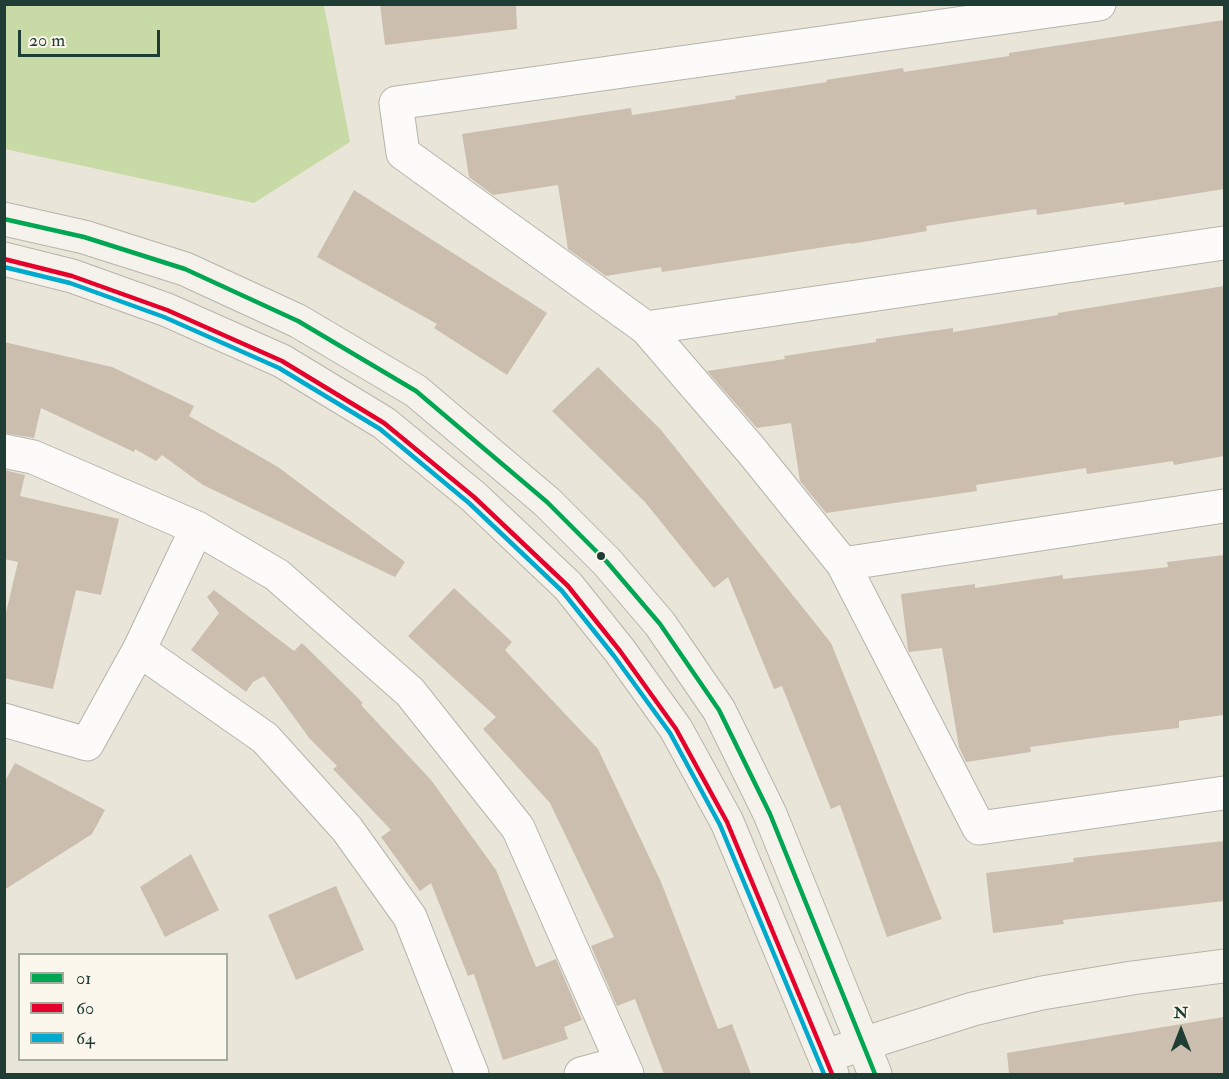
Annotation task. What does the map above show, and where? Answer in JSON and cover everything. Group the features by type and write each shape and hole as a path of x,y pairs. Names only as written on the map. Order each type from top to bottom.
{"street":[{"path":"1099,4 396,103 402,153 646,327 843,564 979,828 1224,793"},
{"path":"4,219 84,237 185,269 298,321 416,391 547,502 607,562 660,624 719,710 770,814 875,1074"},
{"path":"646,327 1224,243"},
{"path":"4,259 72,276 157,306 282,361 384,423 474,497 568,586 620,651 676,729 727,822 829,1065 862,1044 973,1009 1042,993 1224,966"},
{"path":"4,451 33,457 197,528 277,575 410,692 518,828 625,1069 581,1074"},
{"path":"843,564 1224,506"},
{"path":"4,720 87,744 139,650 197,528"},
{"path":"139,650 265,738 347,829 410,917 472,1074"}],"green space":[{"path":"5,4 324,5 350,142 254,203 5,149"}],"building":[{"path":"380,4 516,4 517,29 385,45"},
{"path":"1224,20 1224,189 1124,205 1124,202 1037,215 1036,209 926,226 927,231 851,244 662,272 661,267 606,276 568,249 558,185 493,195 469,177 462,134 631,108 632,115 736,99 735,96 827,82 826,80 903,68 904,72 1009,56 1009,53"},
{"path":"354,190 547,313 507,375 434,328 437,324 317,257"},
{"path":"1224,286 1224,456 1174,465 1173,461 1087,474 1086,468 976,485 977,491 826,513 800,481 791,423 757,428 707,371 876,342 876,339 953,328 953,332"},
{"path":"4,342 112,367 194,406 189,416 278,467 405,562 395,577 203,485 162,455 156,461 135,449 134,452 41,408 34,438 4,433"},
{"path":"598,367 661,430 831,643 942,919 887,937 840,805 831,809 782,686 774,689 728,577 714,588 645,502 552,411"},
{"path":"4,470 25,475 20,496 119,519 101,595 76,590 53,689 4,678 4,621 18,562 4,559"},
{"path":"1224,555 1224,715 1179,721 1179,728 1030,747 1031,752 966,762 959,747 942,648 909,652 901,594 975,584 975,588 1063,575 1063,579 1168,567 1167,562"},
{"path":"454,588 512,642 505,650 598,749 661,882 718,1029 732,1024 751,1074 664,1074 635,999 617,1006 591,946 614,937 550,803 483,729 496,717 408,636"},
{"path":"214,590 294,651 302,643 363,703 361,705 431,780 496,870 536,967 556,959 582,1020 564,1027 568,1039 503,1060 474,974 468,976 431,883 420,891 381,837 391,830 333,769 337,766 310,739 264,676 253,682 246,692 191,650 219,613 207,597"},
{"path":"15,763 105,810 92,834 4,890 4,783"},
{"path":"1224,841 1224,901 1063,920 1064,924 993,933 986,873 1074,862 1073,858"},
{"path":"191,854 219,910 165,937 140,887"},
{"path":"336,886 364,950 296,980 268,915"},
{"path":"1224,1017 1224,1074 1009,1074 1007,1053"}],"transit line":[{"name":"01","path":"4,219 84,237 185,269 298,321 416,391 547,502 607,562 660,624 719,710 770,814 875,1074"},
{"name":"60","path":"4,259 72,276 167,310 282,361 384,423 474,497 568,586 620,651 676,729 727,822 832,1074"},
{"name":"64","path":"4,267 70,283 164,317 279,368 380,429 469,503 562,591 614,656 670,733 720,825 824,1074"}]}
